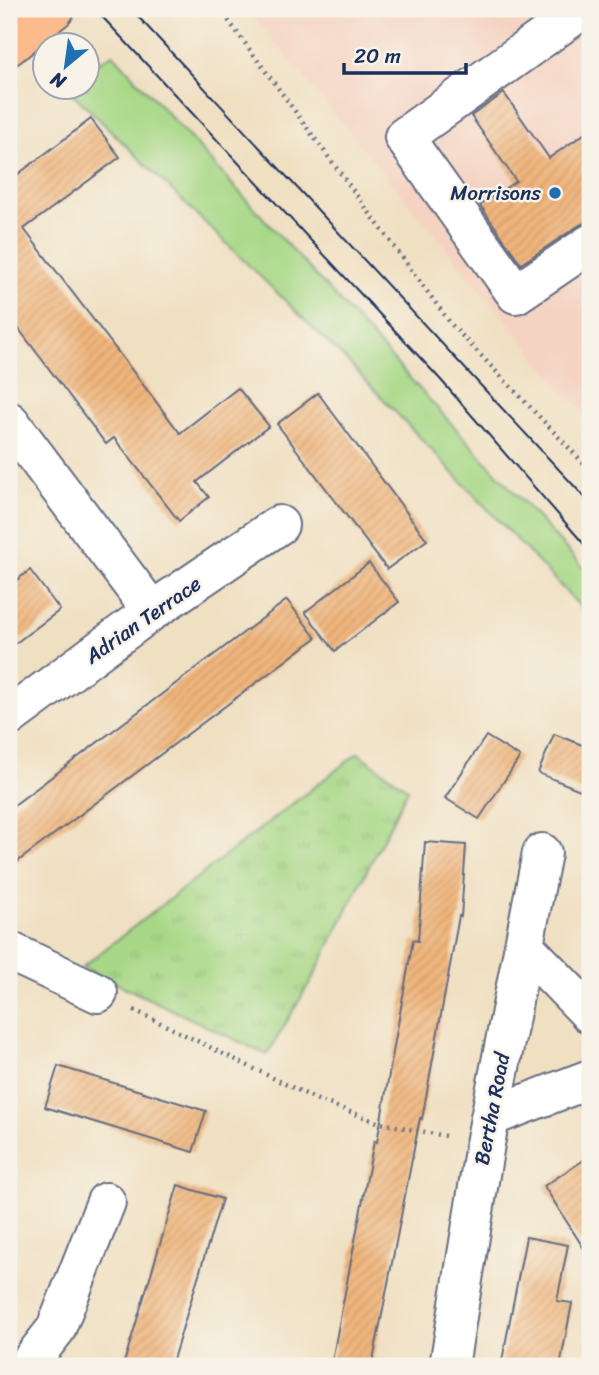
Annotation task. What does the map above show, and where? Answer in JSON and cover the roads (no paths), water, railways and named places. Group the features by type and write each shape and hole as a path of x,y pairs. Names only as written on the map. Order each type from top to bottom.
{"main road":[{"path":"9,46 55,9"}],"street":[{"path":"580,18 404,137 516,294 590,244"},
{"path":"9,421 152,611"},
{"name":"Adrian Terrace","path":"9,717 152,611 279,526"},
{"name":"Bertha Road","path":"449,1366 488,1131 542,853"},
{"path":"524,946 590,1014"},
{"path":"9,951 98,993"},
{"path":"488,1131 590,1079"},
{"path":"27,1366 56,1329 106,1202"}],"tram line":[{"path":"95,9 440,379 590,551"},
{"path":"131,9 590,503"}],"place":[{"name":"Morrisons","path":"555,193"}]}
